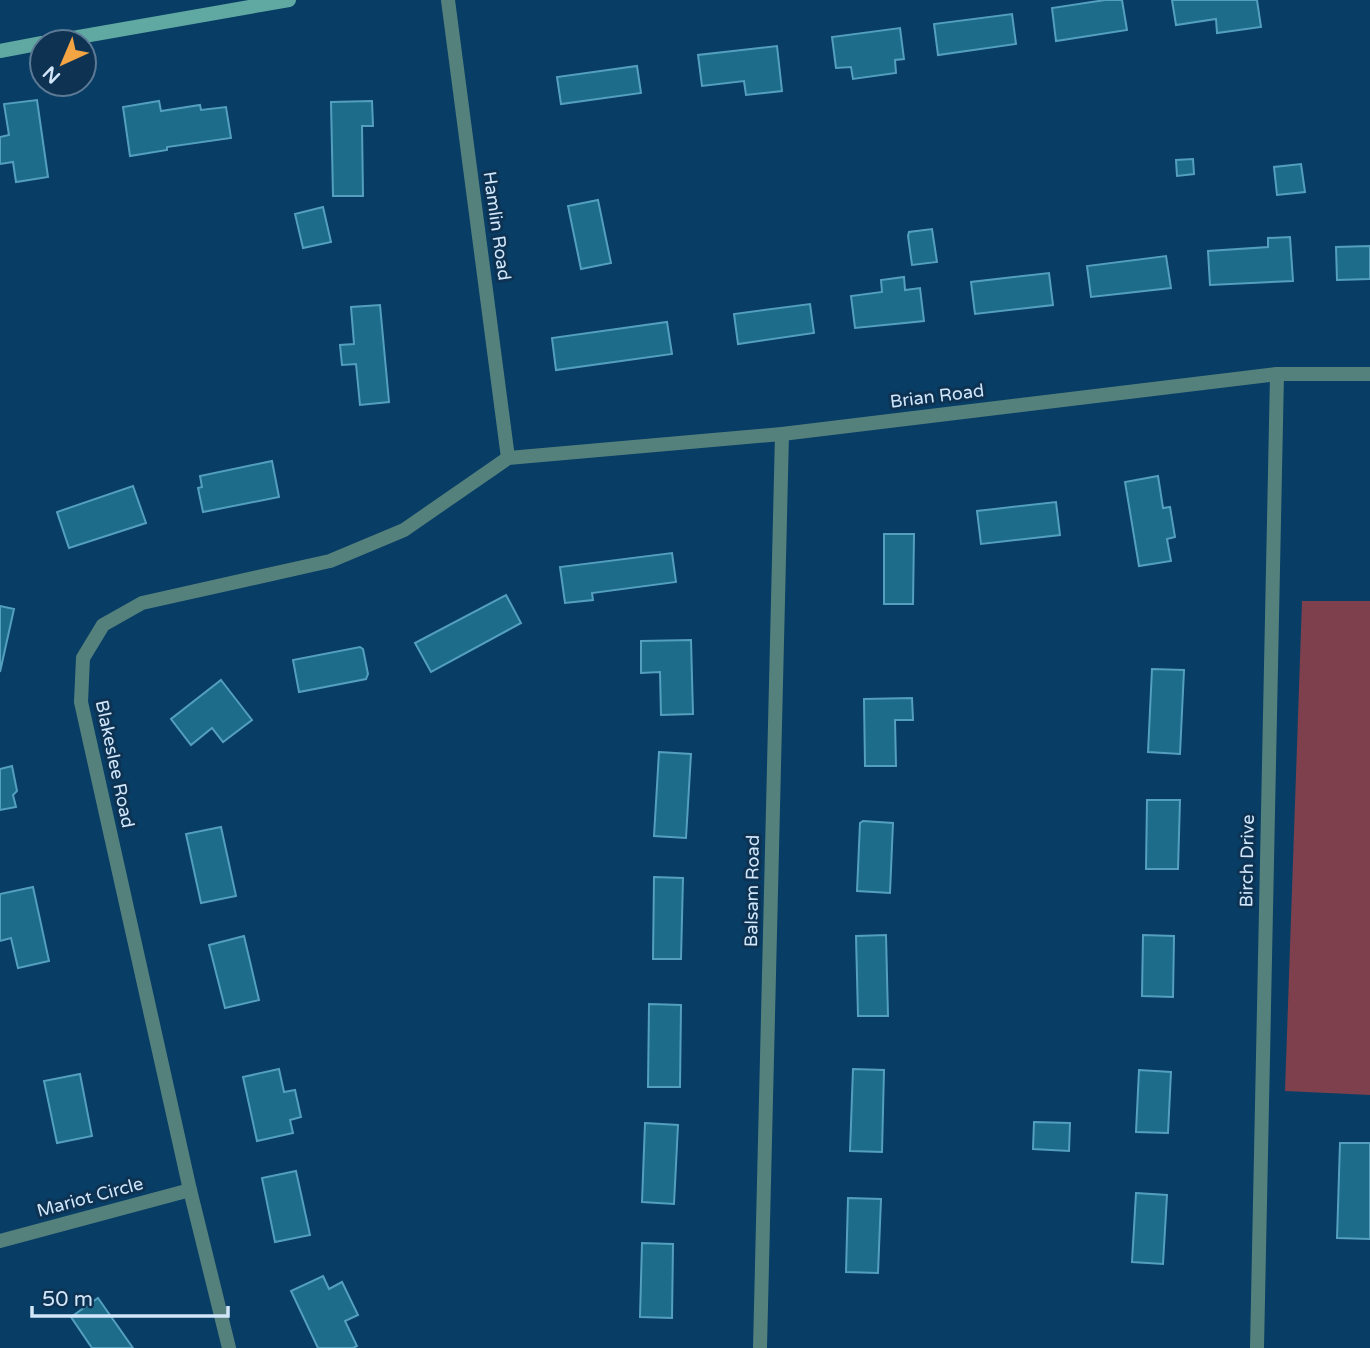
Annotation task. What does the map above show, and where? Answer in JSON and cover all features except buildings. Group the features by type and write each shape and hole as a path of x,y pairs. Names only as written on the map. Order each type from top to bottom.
{"main road":[{"path":"98,34 289,0"},
{"path":"0,51 28,46"}],"street":[{"name":"Hamlin Road","path":"448,0 508,458"},
{"name":"Brian Road","path":"508,458 782,434 1277,374 1370,374"},
{"name":"Birch Drive","path":"1257,1348 1277,374"},
{"name":"Balsam Road","path":"760,1348 782,434"},
{"name":"Blakeslee Road","path":"229,1348 190,1190 81,702 83,658 103,625 142,603 330,561 404,530 508,458"},
{"name":"Mariot Circle","path":"0,1241 190,1190"}],"shaded area":[{"path":"1302,601 1370,601 1370,1095 1285,1091"}]}
